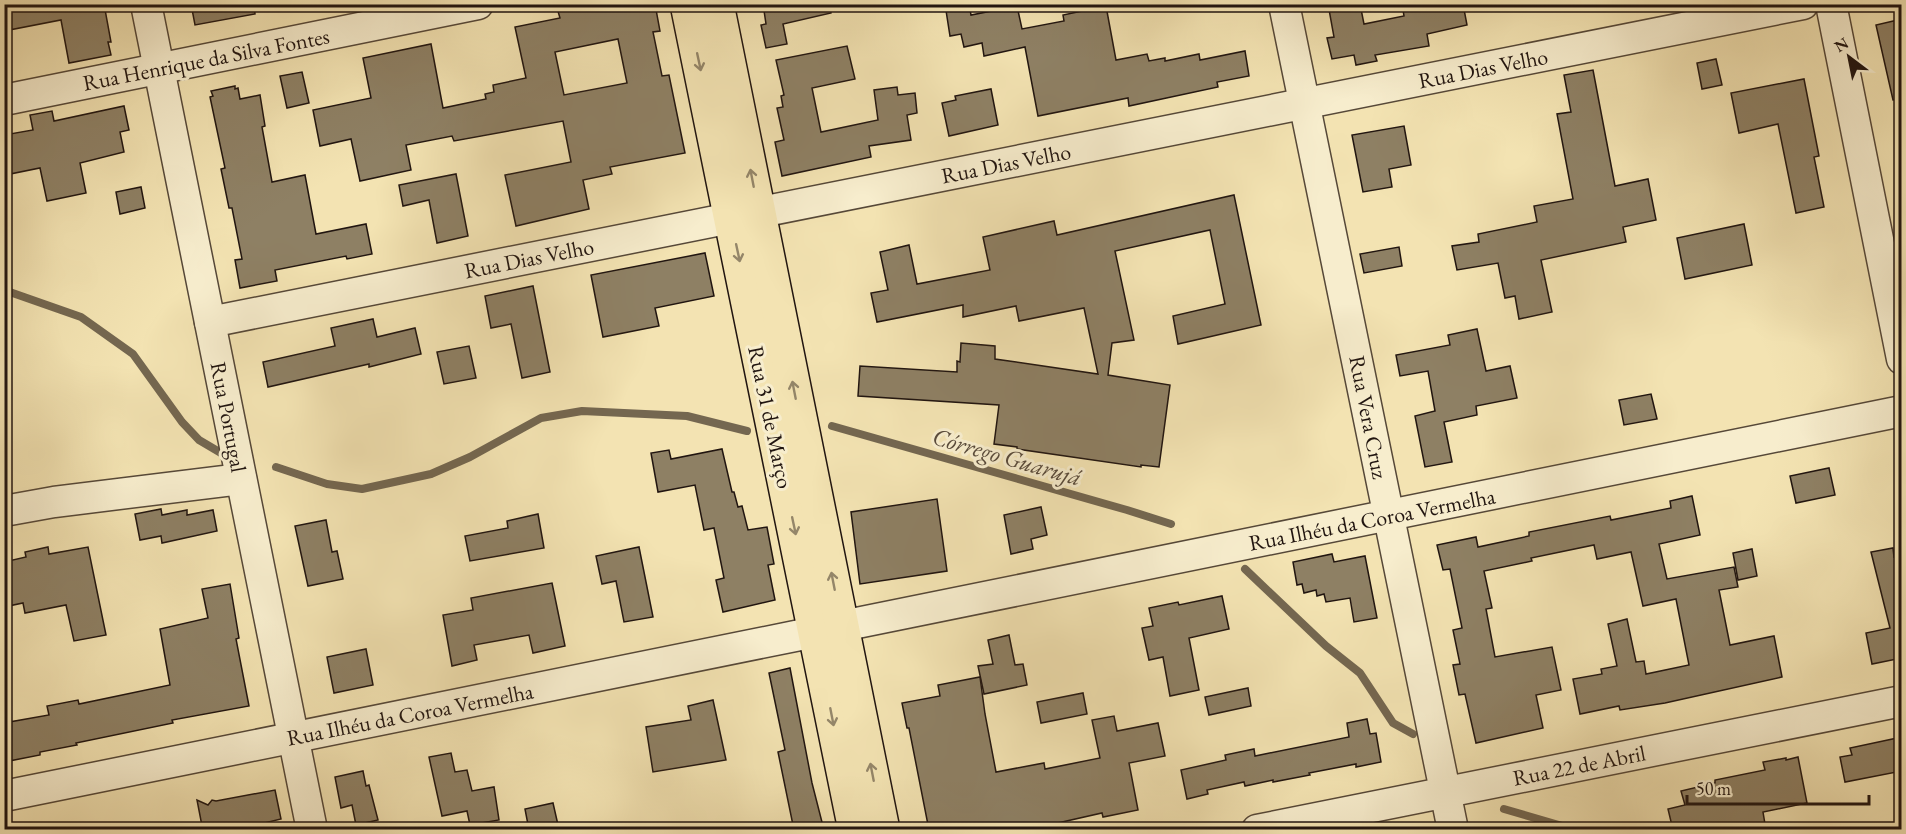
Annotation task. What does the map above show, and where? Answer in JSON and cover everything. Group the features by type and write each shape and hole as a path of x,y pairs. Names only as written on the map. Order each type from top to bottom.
{"main road":[{"name":"Rua 31 de Março","path":"687,4 745,215 829,629 883,830"},
{"name":"Rua 31 de Março","path":"717,4 745,215"},
{"name":"Rua 31 de Março","path":"829,629 855,830"}],"street":[{"name":"Rua Portugal","path":"146,4 312,830"},
{"name":"Rua Henrique da Silva Fontes","path":"4,100 478,4"},
{"name":"Rua Vera Cruz","path":"1284,4 1453,830"},
{"name":"Rua Dias Velho","path":"210,322 1803,4"},
{"path":"1831,4 1902,359"},
{"name":"Rua Ilhéu da Coroa Vermelha","path":"4,796 1902,411"},
{"path":"4,511 54,502 241,479"},
{"name":"Rua 22 de Abril","path":"1257,830 1902,701"}],"building":[{"path":"19,4 104,4 111,55 69,63 61,20 4,31 4,8"},
{"path":"191,4 254,4 255,14 195,25"},
{"path":"572,4 655,4 660,31 653,32 662,76 669,75 685,153 610,167 612,174 583,180 589,209 516,226 505,175 571,162 563,121 454,141 452,136 406,145 411,170 360,181 351,139 320,146 313,110 371,98 363,58 431,44 443,108 486,99 485,94 494,92 493,85 526,78 515,27 560,18 557,8","holes":["618,39 627,83 564,95 555,52"]},
{"path":"763,4 830,4 831,13 783,24 787,44 766,48 761,25 766,24"},
{"path":"945,4 969,4 971,15 1017,6 1022,29 1064,21 1063,15 1106,6 1116,60 1147,54 1149,61 1165,58 1165,61 1199,54 1200,60 1245,51 1249,76 1217,82 1218,87 1129,106 1128,98 1038,116 1025,47 984,56 982,43 964,47 961,34 950,36"},
{"path":"1328,4 1360,4 1364,24 1404,16 1402,4 1463,4 1467,25 1427,34 1429,46 1375,55 1377,61 1356,65 1354,55 1332,59 1327,38 1334,37"},
{"path":"1902,19 1902,99 1893,100 1876,25"},
{"path":"847,46 855,79 812,88 821,132 878,120 874,90 897,87 898,95 915,93 917,113 907,115 911,140 869,146 871,157 782,176 775,142 784,140 777,108 783,107 781,96 784,95 776,60"},
{"path":"1716,59 1722,85 1702,89 1697,63"},
{"path":"1593,70 1615,186 1648,179 1656,220 1623,227 1626,242 1541,260 1552,312 1519,319 1515,296 1505,298 1498,263 1457,270 1452,246 1479,242 1478,234 1537,222 1534,206 1573,199 1557,114 1571,112 1564,75"},
{"path":"302,72 309,103 287,108 280,76"},
{"path":"1804,79 1819,156 1814,157 1824,207 1796,213 1778,124 1739,133 1731,93"},
{"path":"235,86 235,89 238,88 240,99 260,95 265,126 262,127 272,182 305,175 316,234 366,224 372,254 347,259 346,256 275,270 277,281 240,288 235,260 242,259 232,208 229,208 221,169 225,168 210,97 213,96 211,91"},
{"path":"991,89 998,125 949,136 942,103 956,100 955,96"},
{"path":"124,106 129,130 120,132 124,152 80,163 86,193 47,201 40,168 10,174 4,135 33,130 30,115 52,111 54,121"},
{"path":"1404,126 1411,165 1389,169 1392,187 1363,192 1352,135"},
{"path":"456,174 468,236 437,243 429,200 403,206 399,185"},
{"path":"141,187 145,208 120,214 116,192"},
{"path":"1234,195 1261,325 1178,344 1173,316 1225,304 1210,230 1115,251 1134,340 1112,343 1108,375 1170,385 1159,467 1141,465 1141,467 994,444 999,405 858,396 860,366 957,372 961,343 995,346 995,359 1098,374 1084,308 1019,321 1016,306 963,317 963,305 877,322 871,293 888,290 880,252 909,245 917,284 990,270 983,237 1054,221 1057,235"},
{"path":"1744,224 1752,265 1685,279 1677,238"},
{"path":"1399,247 1402,266 1364,273 1360,254"},
{"path":"705,253 714,296 655,308 659,326 603,337 591,275"},
{"path":"533,286 550,372 522,378 511,324 491,328 485,296"},
{"path":"373,319 377,337 415,328 421,354 268,387 263,362 335,346 331,328"},
{"path":"1477,329 1486,371 1510,366 1517,398 1476,406 1477,415 1444,422 1452,462 1425,467 1415,416 1435,411 1428,371 1400,376 1396,355 1450,345 1448,335"},
{"path":"469,346 476,378 444,384 437,352"},
{"path":"1651,394 1657,419 1624,425 1619,400"},
{"path":"722,449 732,492 734,492 738,507 742,506 748,530 767,527 774,564 768,565 775,600 723,612 716,580 724,578 714,528 704,530 695,485 658,492 651,453 669,450 671,459"},
{"path":"1829,468 1835,495 1796,503 1790,476"},
{"path":"1692,496 1700,535 1659,544 1667,579 1734,567 1738,587 1719,590 1730,645 1774,636 1782,677 1665,703 1620,710 1619,706 1580,714 1573,679 1602,674 1601,669 1617,666 1608,624 1627,619 1636,662 1644,661 1646,674 1689,665 1676,599 1643,606 1631,552 1597,559 1594,545 1531,558 1532,561 1484,571 1492,608 1486,609 1495,657 1552,647 1561,690 1536,695 1543,728 1476,743 1465,694 1459,695 1453,665 1460,664 1453,630 1462,628 1450,569 1443,570 1437,545 1476,537 1478,547 1529,536 1529,532 1610,516 1611,520 1671,508 1670,501"},
{"path":"937,499 947,571 860,584 851,512"},
{"path":"1041,507 1047,535 1031,539 1033,549 1011,554 1004,515"},
{"path":"161,509 162,515 187,510 187,515 213,510 217,531 162,543 161,536 140,540 135,514"},
{"path":"538,514 544,548 470,561 465,536 508,528 507,521"},
{"path":"326,520 332,552 337,551 343,579 308,586 295,526"},
{"path":"48,547 49,554 88,547 106,635 74,641 66,605 25,613 23,603 4,607 4,562 26,557 25,552"},
{"path":"639,547 653,617 624,622 616,581 602,584 596,556"},
{"path":"1893,548 1894,557 1899,556 1902,567 1902,658 1872,664 1866,633 1890,628 1871,552"},
{"path":"1752,549 1757,576 1738,580 1733,553"},
{"path":"1332,554 1334,562 1365,556 1377,618 1354,622 1350,598 1326,602 1324,594 1317,596 1316,590 1304,593 1302,584 1297,585 1293,562"},
{"path":"552,583 565,646 533,653 529,635 474,645 477,660 452,666 443,615 473,610 471,598"},
{"path":"230,584 239,638 236,639 249,706 172,720 173,723 76,743 77,745 40,752 40,755 4,762 4,723 49,715 47,706 78,700 79,704 170,685 160,629 208,618 202,589"},
{"path":"1222,596 1229,629 1189,638 1199,690 1170,696 1163,657 1149,660 1142,628 1153,626 1149,608 1178,602 1179,605"},
{"path":"1009,635 1015,665 1023,664 1027,685 984,694 978,666 993,664 988,640"},
{"path":"366,649 373,685 334,693 327,657"},
{"path":"790,668 812,783 824,830 794,830 778,752 785,750 769,673"},
{"path":"980,677 996,772 1044,763 1045,769 1100,758 1092,720 1114,716 1117,731 1158,723 1165,756 1129,763 1138,810 1103,817 1102,813 1027,830 929,830 902,703 940,696 938,685"},
{"path":"1248,688 1251,706 1209,715 1205,697"},
{"path":"1083,693 1087,714 1041,723 1037,702"},
{"path":"713,700 726,760 653,772 646,727 691,720 688,706"},
{"path":"1367,719 1370,734 1376,733 1381,762 1356,767 1356,764 1273,782 1273,780 1245,786 1244,782 1207,790 1208,794 1187,799 1181,770 1226,760 1225,755 1254,749 1255,756 1349,737 1347,723"},
{"path":"1902,737 1902,771 1845,782 1840,757 1852,755 1850,748"},
{"path":"451,753 455,772 467,770 472,791 494,787 499,820 470,825 467,811 442,816 429,757"},
{"path":"1798,757 1807,803 1763,812 1766,830 1673,830 1668,809 1685,805 1681,791 1715,783 1715,780 1765,770 1763,762"},
{"path":"363,771 378,820 356,825 352,805 341,808 335,777"},
{"path":"275,790 281,819 236,830 214,830 213,824 202,826 197,800 208,805 212,800"},
{"path":"553,803 558,825 529,830 525,809"}],"waterway":[{"name":"Córrego Guarujá","path":"4,290 81,317 133,354 182,422 199,440 221,453"},
{"name":"Córrego Guarujá","path":"276,467 327,484 362,489 431,474 470,457 541,418 582,411 687,416 747,431"},
{"name":"Córrego Guarujá","path":"832,426 1171,524"},
{"name":"Córrego Guarujá","path":"1245,569 1326,646 1360,673 1393,723 1413,734"},
{"name":"Córrego Guarujá","path":"1504,809 1576,830"}]}
